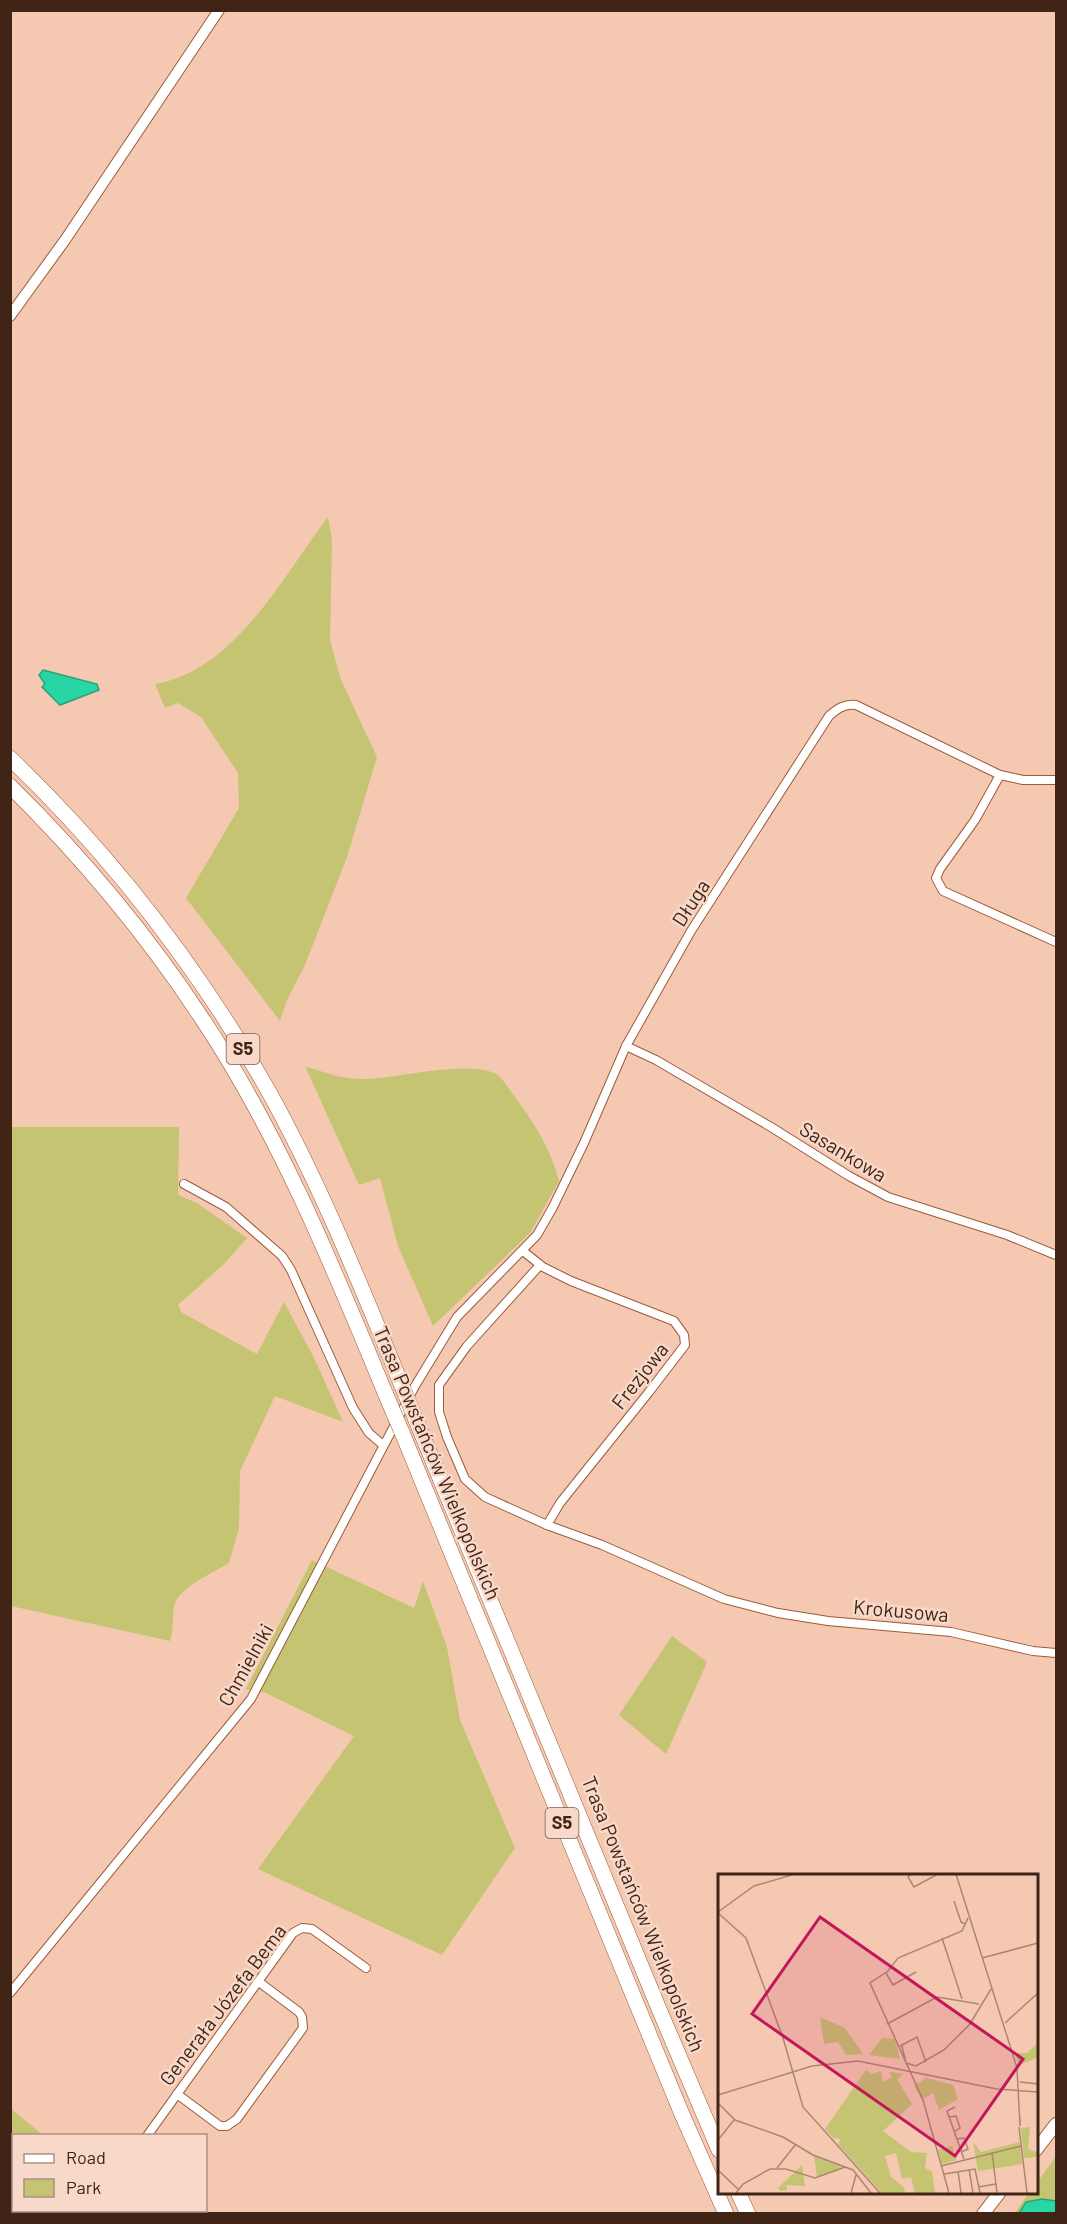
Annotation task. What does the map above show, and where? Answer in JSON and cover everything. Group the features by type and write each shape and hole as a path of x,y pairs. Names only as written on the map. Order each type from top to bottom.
{"highway":[{"name":"Trasa Powstańców Wielkopolskich","path":"10,758 73,822 148,912 225,1020 268,1092 303,1158 349,1257 718,2148"},
{"name":"Trasa Powstańców Wielkopolskich","path":"10,786 38,813 138,930 203,1020 242,1085 292,1179 401,1430 676,2101 726,2214"},
{"path":"738,2194 748,2214"}],"main road":[{"path":"1037,2148 1056,2124"},
{"path":"983,2214 999,2194"}],"street":[{"path":"10,316 219,10"},
{"name":"Długa","path":"458,1317 537,1235 553,1207 626,1046 691,931 780,795 821,725 837,708 847,705 866,709 1000,774 1023,780 1056,780"},
{"path":"1000,774 975,820 936,878 943,891 1056,942"},
{"name":"Sasankowa","path":"626,1046 656,1060 888,1197 1007,1235 1056,1255"},
{"path":"184,1184 226,1207 282,1256 291,1270 353,1408 369,1433 383,1444"},
{"name":"Frezjowa","path":"523,1251 540,1265 572,1281 674,1321 684,1335 685,1345 560,1503 548,1525"},
{"name":"Krokusowa","path":"540,1265 467,1346 439,1385 439,1412 447,1437 465,1479 484,1497 548,1525 602,1545 724,1599 741,1604 828,1621 951,1632 1033,1652 1056,1653"},
{"name":"Chmielniki","path":"10,1993 251,1699 383,1444 415,1386 458,1317"},
{"name":"Generała Józefa Bema","path":"148,2134 292,1935 302,1928 312,1929 366,1968"},
{"path":"177,2094 220,2126 233,2123 244,2109 303,2028 299,2012 259,1982"}],"green space":[{"path":"328,517 332,540 330,640 341,680 377,757 347,857 305,965 287,1000 280,1021 186,898 239,808 238,773 201,717 178,703 165,708 155,684 184,676 209,661 233,641 275,592"},
{"path":"305,1066 359,1079 453,1069 486,1071 498,1075 545,1144 559,1181 530,1233 433,1326 398,1246 380,1178 359,1185"},
{"path":"11,1127 179,1127 178,1195 197,1203 247,1238 224,1264 178,1305 181,1312 257,1354 284,1302 314,1358 343,1422 275,1396 240,1471 239,1528 229,1563 188,1588 176,1600 170,1641 11,1606"},
{"path":"312,1560 414,1608 423,1581 447,1647 460,1720 515,1848 442,1955 258,1869 354,1736 266,1693 246,1689"},
{"path":"672,1636 707,1662 666,1754 619,1715"},
{"path":"11,2109 42,2134 12,2134 12,2212 15,2212 10,2213"},
{"path":"1056,2156 1056,2201 1042,2199 1026,2202 1019,2213 1014,2214 1028,2194 1037,2194 1037,2183"}],"shaded area":[{"path":"43,670 97,684 99,690 60,705 42,687 45,684 39,675"},
{"path":"1042,2199 1056,2201 1056,2213 1019,2213 1026,2202"}]}
